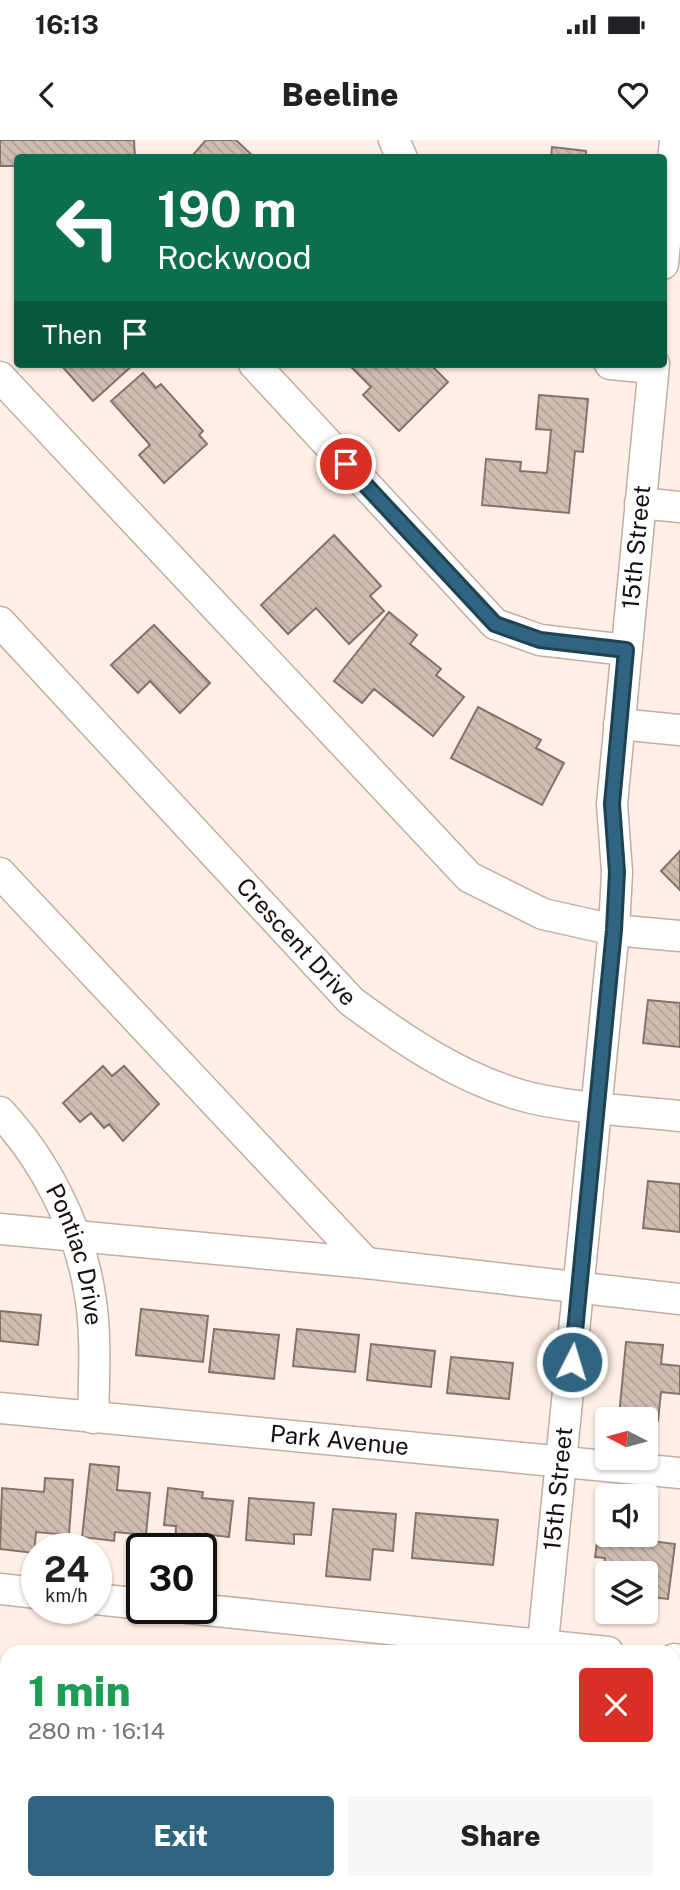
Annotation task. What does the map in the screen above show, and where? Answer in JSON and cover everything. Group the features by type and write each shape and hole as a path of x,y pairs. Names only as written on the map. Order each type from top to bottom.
{"street":[{"path":"667,223 675,140"},
{"path":"258,368 495,624 540,640 626,650"},
{"name":"15th Street","path":"543,1645 614,930 617,872 612,804 653,368"},
{"path":"0,377 469,877 542,914 614,930 680,936"},
{"path":"640,503 680,507"},
{"name":"Crescent Drive","path":"0,622 351,1001 394,1033 447,1064 520,1095 680,1116"},
{"path":"619,724 680,730"},
{"path":"0,873 366,1263"},
{"name":"Pontiac Drive","path":"0,1112 24,1139 56,1194 74,1238 89,1288 94,1351 93,1418"},
{"path":"0,1229 74,1238 366,1263 680,1299"},
{"name":"Park Avenue","path":"0,1408 563,1460 680,1474"},
{"path":"0,1589 21,1591"},
{"path":"217,1611 516,1645"}],"building":[{"path":"0,140 134,140 135,154 14,154 14,166 0,166"},
{"path":"206,140 236,140 251,154 194,154"},
{"path":"552,147 586,151 586,154 551,154"},
{"path":"64,368 130,368 93,401"},
{"path":"352,368 434,368 448,382 399,431 363,395 371,387"},
{"path":"143,373 156,388 161,384 203,431 199,435 207,444 164,483 139,455 150,445 111,401"},
{"path":"539,395 588,399 583,452 575,451 569,513 482,505 486,459 521,462 520,471 547,473 551,430 536,429"},
{"path":"334,535 381,586 370,596 384,611 349,644 316,608 288,634 261,605"},
{"path":"389,612 417,635 410,644 441,669 436,675 464,697 433,736 374,689 362,703 334,681"},
{"path":"154,625 210,683 180,713 150,681 138,693 111,665"},
{"path":"478,707 541,740 536,748 564,763 542,805 451,758"},
{"path":"680,851 680,890 661,871"},
{"path":"648,1000 680,1003 680,1047 643,1043"},
{"path":"103,1066 112,1076 124,1066 159,1104 123,1141 109,1124 104,1128 91,1113 80,1122 63,1103"},
{"path":"648,1181 680,1184 680,1232 643,1228"},
{"path":"141,1309 208,1316 203,1362 136,1355"},
{"path":"0,1311 41,1315 38,1345 0,1341"},
{"path":"214,1329 279,1335 274,1379 209,1372"},
{"path":"297,1329 359,1335 355,1372 293,1366"},
{"path":"626,1342 663,1345 661,1364 680,1366 680,1394 661,1392 658,1421 658,1407 620,1407"},
{"path":"371,1344 435,1351 431,1387 367,1380"},
{"path":"451,1357 513,1363 509,1399 447,1393"},
{"path":"90,1464 119,1467 117,1490 150,1493 146,1533 115,1532 114,1541 112,1533 82,1533"},
{"path":"45,1478 73,1480 69,1533 21,1533 21,1551 0,1549 2,1488 44,1492"},
{"path":"168,1488 203,1492 202,1498 233,1501 229,1537 217,1536 217,1533 176,1533 176,1526 164,1525"},
{"path":"249,1498 314,1503 311,1535 294,1534 294,1544 246,1540"},
{"path":"333,1509 396,1514 393,1551 373,1549 370,1580 326,1576"},
{"path":"416,1513 498,1520 493,1565 412,1558"},
{"path":"658,1542 675,1544 668,1599 658,1598 658,1561 605,1561 605,1558 595,1557 596,1547 658,1547"}],"route":[{"path":"346,464 495,624 540,640 626,650 612,804 617,872 614,930 572,1362"}]}
